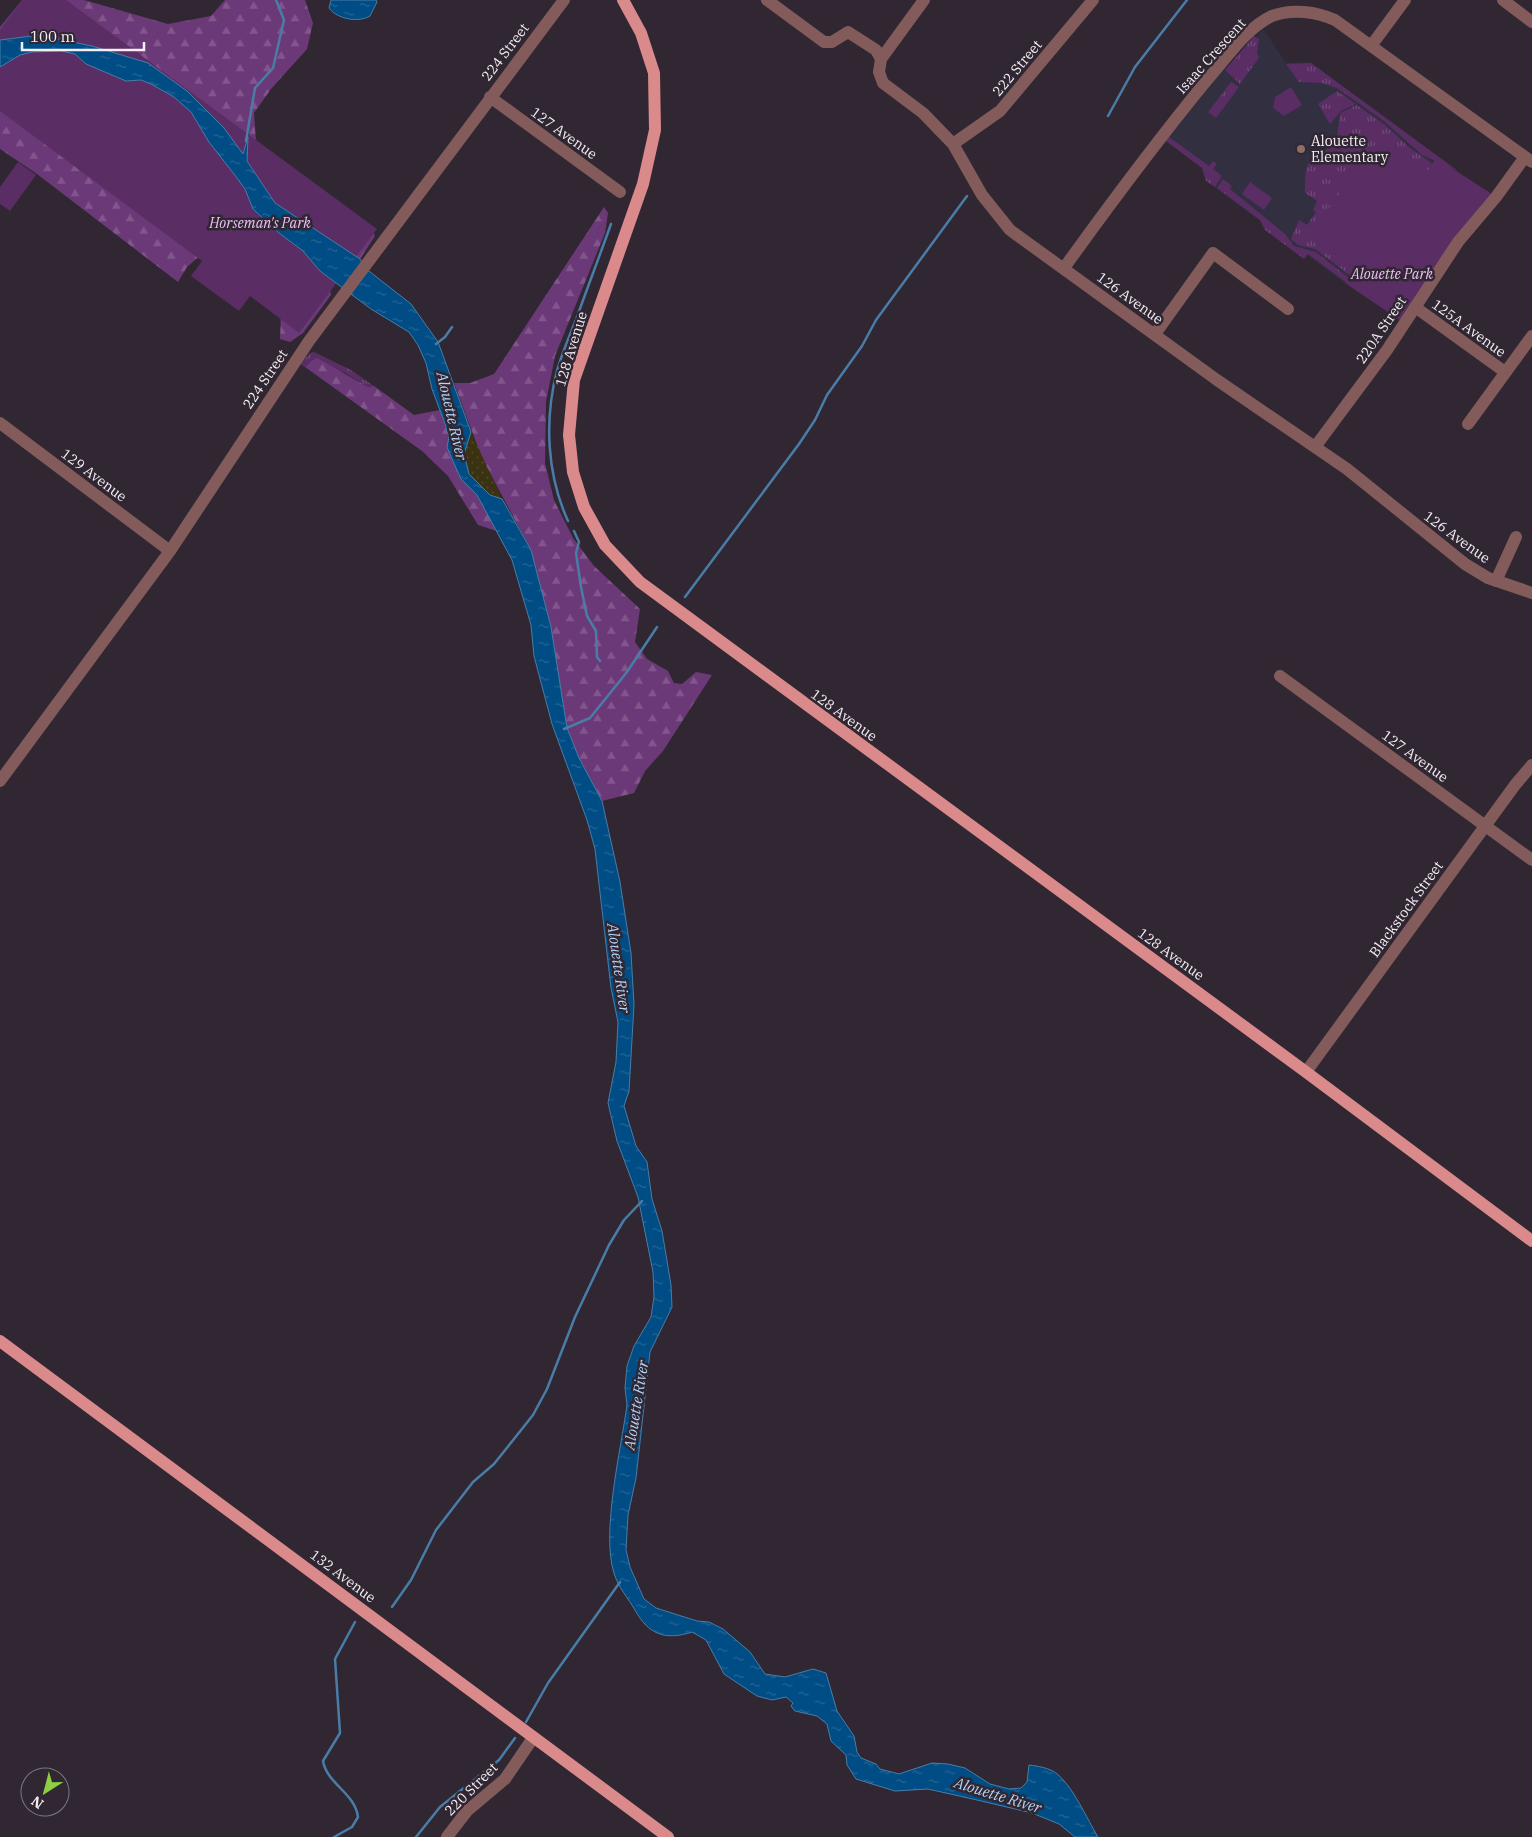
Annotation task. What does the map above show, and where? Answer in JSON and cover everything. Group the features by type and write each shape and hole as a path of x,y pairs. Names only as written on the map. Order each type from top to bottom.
{"main road":[{"name":"128 Avenue","path":"623,0 641,34 654,73 655,130 643,184 574,380 569,434 573,472 584,507 605,545 640,582 1306,1072 1532,1241"},
{"name":"132 Avenue","path":"0,1341 668,1837"}],"street":[{"name":"224 Street","path":"0,781 170,551 288,371 343,294 564,0"},
{"path":"767,0 820,40 828,43 844,32 852,33 876,50 881,59 924,0"},
{"name":"222 Street","path":"953,144 1000,111 1094,0"},
{"path":"1280,0 1283,13"},
{"path":"1371,46 1405,0"},
{"path":"1503,0 1532,22"},
{"name":"Isaac Crescent","path":"1064,268 1144,159 1215,71 1257,26 1272,16 1299,6 1335,20 1529,159"},
{"name":"126 Avenue","path":"881,59 878,72 883,83 933,122 953,144 982,195 1010,230 1316,447 1366,484 1464,564 1496,581 1532,593"},
{"name":"127 Avenue","path":"490,97 620,192"},
{"name":"220A Street","path":"1316,447 1415,307 1458,242 1529,159"},
{"path":"1155,334 1213,253 1288,309"},
{"name":"125A Avenue","path":"1415,307 1505,372"},
{"path":"1468,424 1532,336"},
{"name":"129 Avenue","path":"0,423 170,551"},
{"path":"1496,581 1516,537"},
{"name":"127 Avenue","path":"1280,676 1532,860"},
{"name":"Blackstock Street","path":"1306,1072 1514,785 1532,765"},
{"name":"220 Street","path":"447,1837 466,1811 505,1779 533,1738"}],"shaded area":[{"name":"Alouette Elementary","path":"1263,29 1286,63 1311,62 1436,158 1345,283 1206,181 1202,168 1166,141 1216,78"}],"green space":[{"path":"22,0 84,0 168,24 211,16 225,0 305,0 313,23 307,49 271,89 254,113 256,142 371,228 375,236 360,259 345,251 249,143 249,132 244,139 0,40 0,27"},
{"name":"Horseman's Park","path":"22,0 66,0 377,229 299,333 250,296 239,311 191,276 202,261 0,111 0,30"},
{"path":"1254,36 1259,39 1257,53 1259,58 1240,84 1225,70"},
{"path":"1311,63 1458,171 1422,155 1384,121 1337,88 1322,83 1299,82 1286,64"},
{"path":"0,73 329,283 331,295 303,333 290,342 280,339 281,314 217,241 187,267 178,282 37,174 0,149"},
{"path":"1231,82 1239,87 1216,118 1208,112"},
{"path":"1291,87 1302,105 1284,116 1273,108 1275,97"},
{"path":"1337,91 1356,104 1341,111 1330,124 1318,104"},
{"path":"1357,105 1433,164 1356,280 1315,249 1298,245 1291,239 1299,220 1307,225 1316,212 1313,210 1317,201 1305,193 1306,170 1310,160 1318,152 1324,152 1337,137 1340,113"},
{"path":"1169,137 1209,166 1213,161 1217,164 1213,169 1222,176 1215,187 1206,181 1202,168 1166,141"},
{"name":"Alouette Park","path":"1378,141 1424,176 1436,158 1492,194 1401,321 1345,283 1354,269 1309,235"},
{"path":"18,162 36,175 10,211 0,204 0,187"},
{"path":"1223,179 1232,186 1230,189 1285,234 1294,246 1316,252 1354,282 1366,297 1308,254 1304,259 1265,230 1260,220 1217,188"},
{"path":"1250,182 1272,198 1264,210 1242,194"},
{"path":"604,207 608,213 605,233 555,356 546,402 545,463 554,500 573,538 594,566 640,609 635,642 647,659 668,671 674,683 682,684 696,672 712,675 663,751 645,771 634,793 602,801 579,758 567,728 551,627 531,550 482,458 454,383 470,383 494,374"},
{"path":"314,352 351,370 374,386 368,387 345,373 311,361 305,367 300,364 310,353"},
{"path":"317,358 368,387 374,386 414,415 440,410 449,437 452,459 461,479 477,495 497,531 478,525 448,476 422,451 305,367"}],"sand":[{"path":"471,432 502,499 482,488 467,469 464,451"}],"water":[{"path":"331,0 376,0 377,2 370,16 360,19 348,19 337,15 329,8"},
{"name":"Alouette River","path":"39,35 92,46 148,63 187,91 224,128 243,154 248,137 247,161 275,203 360,259 365,268 411,304 438,342 471,432 464,454 469,474 490,495 502,499 531,550 551,627 567,728 579,758 602,801 620,882 631,953 634,1005 629,1091 624,1106 636,1146 647,1162 652,1199 662,1231 671,1285 672,1307 650,1352 636,1478 628,1515 626,1550 630,1567 644,1599 656,1608 697,1621 709,1622 723,1629 750,1652 765,1674 785,1677 813,1669 826,1673 837,1711 854,1736 857,1752 861,1758 876,1764 880,1769 899,1774 932,1763 948,1764 965,1768 990,1784 1009,1789 1021,1788 1027,1782 1029,1765 1047,1769 1056,1773 1068,1786 1098,1837 1075,1837 1059,1824 1032,1813 928,1789 895,1791 856,1779 847,1765 846,1755 831,1741 827,1724 817,1716 795,1711 791,1706 793,1703 786,1697 772,1700 757,1696 724,1674 706,1640 692,1632 674,1636 652,1630 640,1618 621,1588 614,1573 611,1556 610,1536 613,1490 627,1405 625,1388 627,1366 634,1346 651,1317 654,1297 653,1272 638,1197 617,1141 608,1103 616,1062 618,1022 611,988 595,849 587,820 552,724 534,656 531,625 512,560 477,495 461,479 447,447 449,437 432,389 426,363 418,345 409,332 371,309 320,271 303,251 279,233 253,209 245,189 209,142 191,112 174,97 151,84 141,80 126,81 86,64 75,54 61,51 32,52 20,55 0,67 0,40"}],"waterway":[{"path":"246,141 255,88 273,68 284,20 276,0"},
{"path":"1108,116 1135,67 1187,0"},
{"path":"685,597 799,444 815,420 827,395 862,346 876,320 967,196"},
{"path":"568,521 561,503 552,466 549,428 550,409 561,358 611,224"},
{"path":"436,344 445,337 452,327"},
{"path":"574,531 579,542 576,553 581,587 587,616 596,631 597,657 600,661"},
{"path":"564,729 590,718 627,672 657,627"},
{"path":"392,1607 411,1580 436,1530 473,1482 494,1464 533,1415 547,1389 575,1317 609,1245 624,1220 642,1201"},
{"path":"526,1722 548,1683 620,1582"},
{"path":"334,1837 352,1827 358,1817 352,1801 330,1776 323,1761 340,1733 335,1659 355,1622"},
{"path":"416,1837 440,1807 499,1760 515,1738"}],"place":[{"name":"Alouette Elementary","path":"1301,149"}]}
